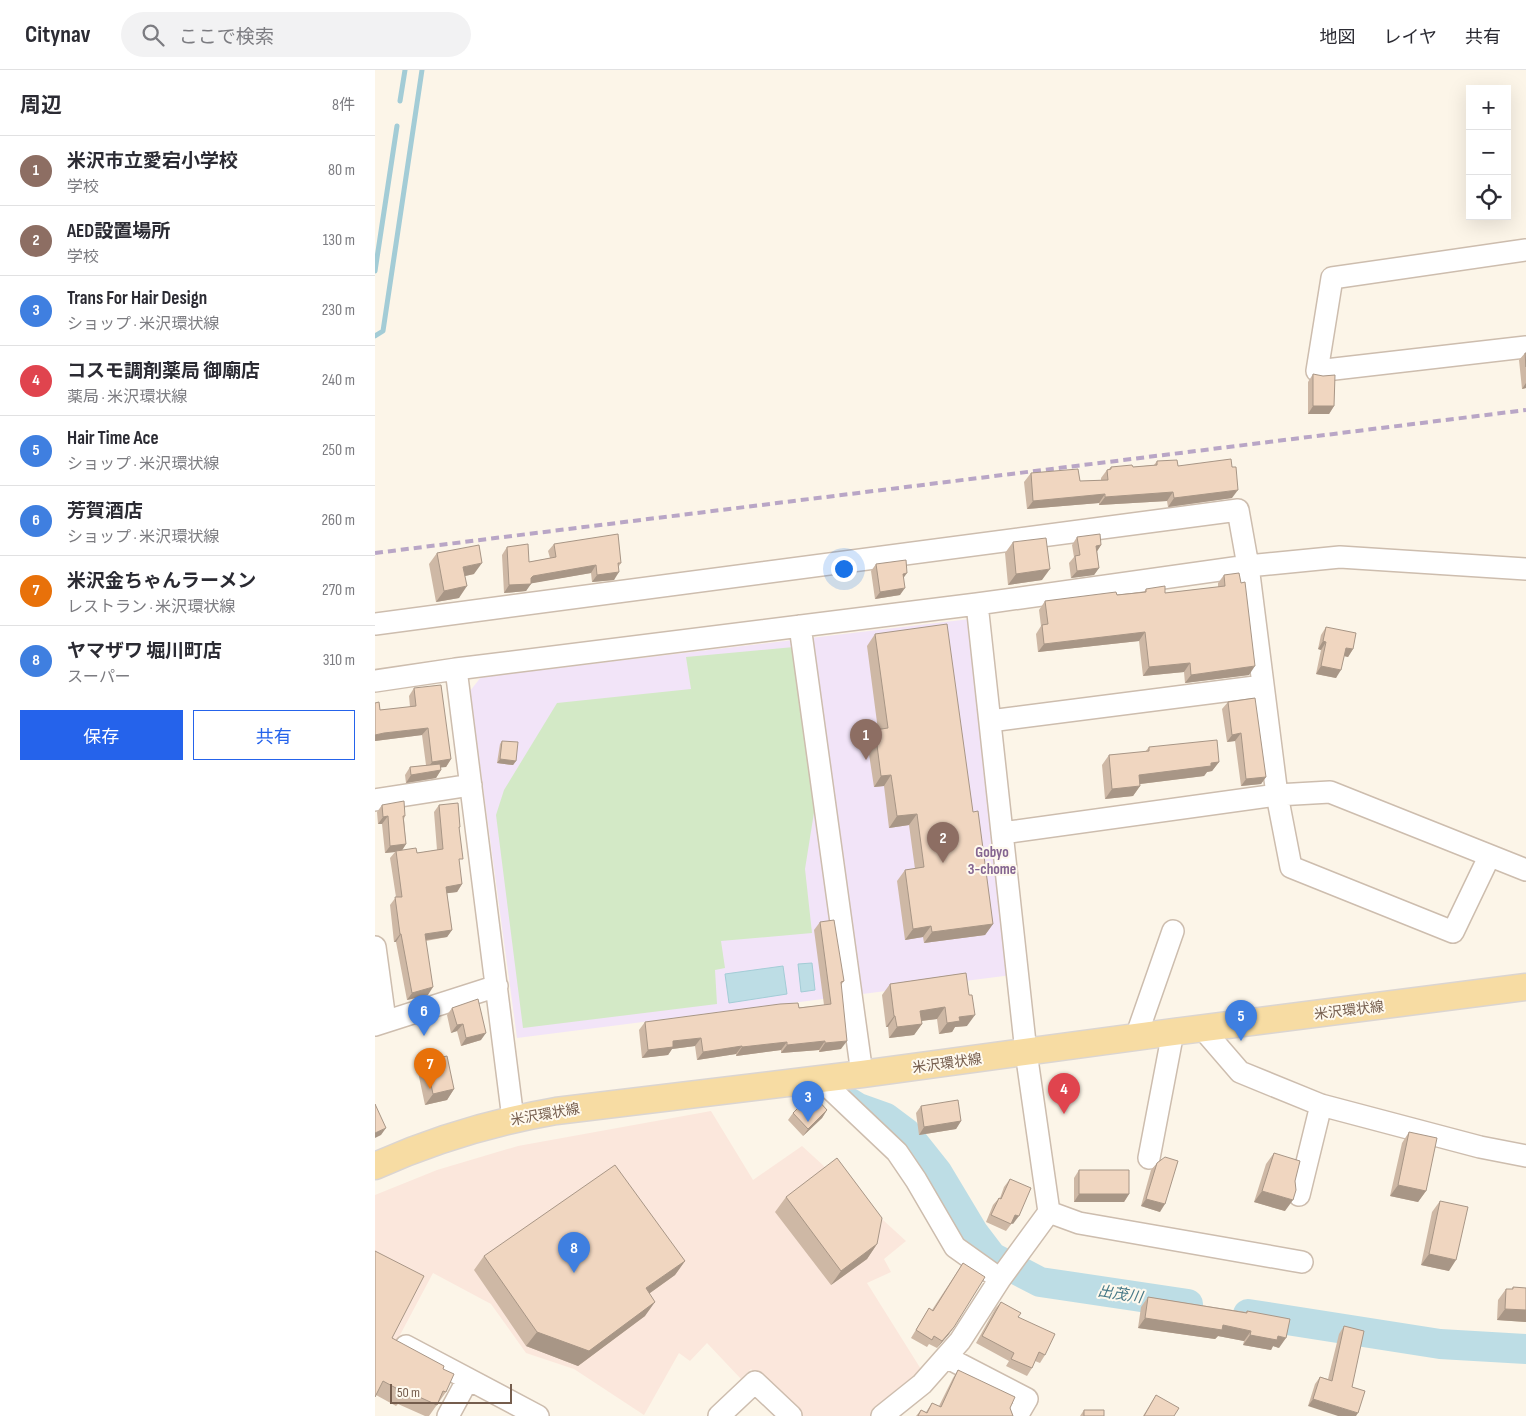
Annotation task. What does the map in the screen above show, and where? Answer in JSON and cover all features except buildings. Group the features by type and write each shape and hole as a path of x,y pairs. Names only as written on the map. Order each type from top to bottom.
{"main road":[{"name":"米沢環状線","path":"375,1166 431,1142 513,1118 614,1103 821,1080 1202,1028 1526,987"}],"street":[{"path":"1526,250 1332,278 1317,371 1526,346"},
{"path":"375,624 1238,510 1248,566 1277,795 1291,867 1453,932 1489,857"},
{"path":"375,681 456,669 977,604 1248,566 1339,557 1526,569"},
{"path":"882,1416 922,1384 960,1341 1000,1279 1049,1212 1026,1052 977,604"},
{"path":"800,626 862,1074"},
{"path":"456,669 513,1118"},
{"path":"990,721 1263,686"},
{"path":"375,800 471,785"},
{"path":"1002,833 1277,795 1330,792 1489,857 1526,870"},
{"path":"1136,1037 1173,930"},
{"path":"375,947 380,1023 497,986"},
{"path":"1202,1028 1240,1072 1321,1105 1480,1147 1526,1156"},
{"path":"1149,1158 1173,1032"},
{"path":"821,1080 897,1152 916,1180 955,1247 1000,1279"},
{"path":"1299,1195 1321,1105"},
{"path":"1049,1212 1079,1223 1302,1262"},
{"path":"406,1346 538,1416"},
{"path":"946,1357 1027,1399 1017,1416"},
{"path":"448,1416 468,1379"},
{"path":"719,1416 755,1382 791,1416"}],"shaded area":[{"path":"970,619 1012,975 517,1038 470,691 481,677"},
{"path":"711,1111 753,1180 802,1146 906,1241 884,1259 891,1272 867,1283 924,1374 872,1416 798,1416 751,1369 741,1379 707,1343 690,1361 679,1353 644,1415 574,1369 526,1353 491,1304 433,1273 375,1382 375,1195 437,1170 518,1146"}],"green space":[{"path":"794,647 816,800 805,869 812,933 721,941 725,968 715,970 717,1004 523,1028 496,815 504,790 557,703 691,689 686,657"}],"water":[{"path":"812,963 815,990 801,992 798,964"},
{"path":"783,966 787,994 729,1003 725,974"}],"waterway":[{"path":"400,101 405,70"},
{"path":"375,336 383,331 422,70"},
{"path":"375,271 397,126"},
{"name":"出茂川","path":"850,1103 858,1108 886,1118 906,1133 937,1172 973,1232 992,1257 1040,1282 1188,1304"},
{"name":"出茂川","path":"1248,1314 1440,1344 1526,1349"}],"railway":[{"path":"375,553 1526,410"}],"place":[{"name":"米沢市立愛宕小学校","path":"866,760"},
{"name":"AED設置場所","path":"943,863"},
{"name":"芳賀酒店","path":"424,1036"},
{"name":"Hair Time Ace","path":"1241,1041"},
{"name":"米沢金ちゃんラーメン","path":"430,1089"},
{"name":"コスモ調剤薬局 御廟店","path":"1064,1114"},
{"name":"Trans For Hair Design","path":"808,1122"},
{"name":"ヤマザワ 堀川町店","path":"574,1273"}],"district":[{"name":"Gobyo 3-chome","path":"992,860"}]}
